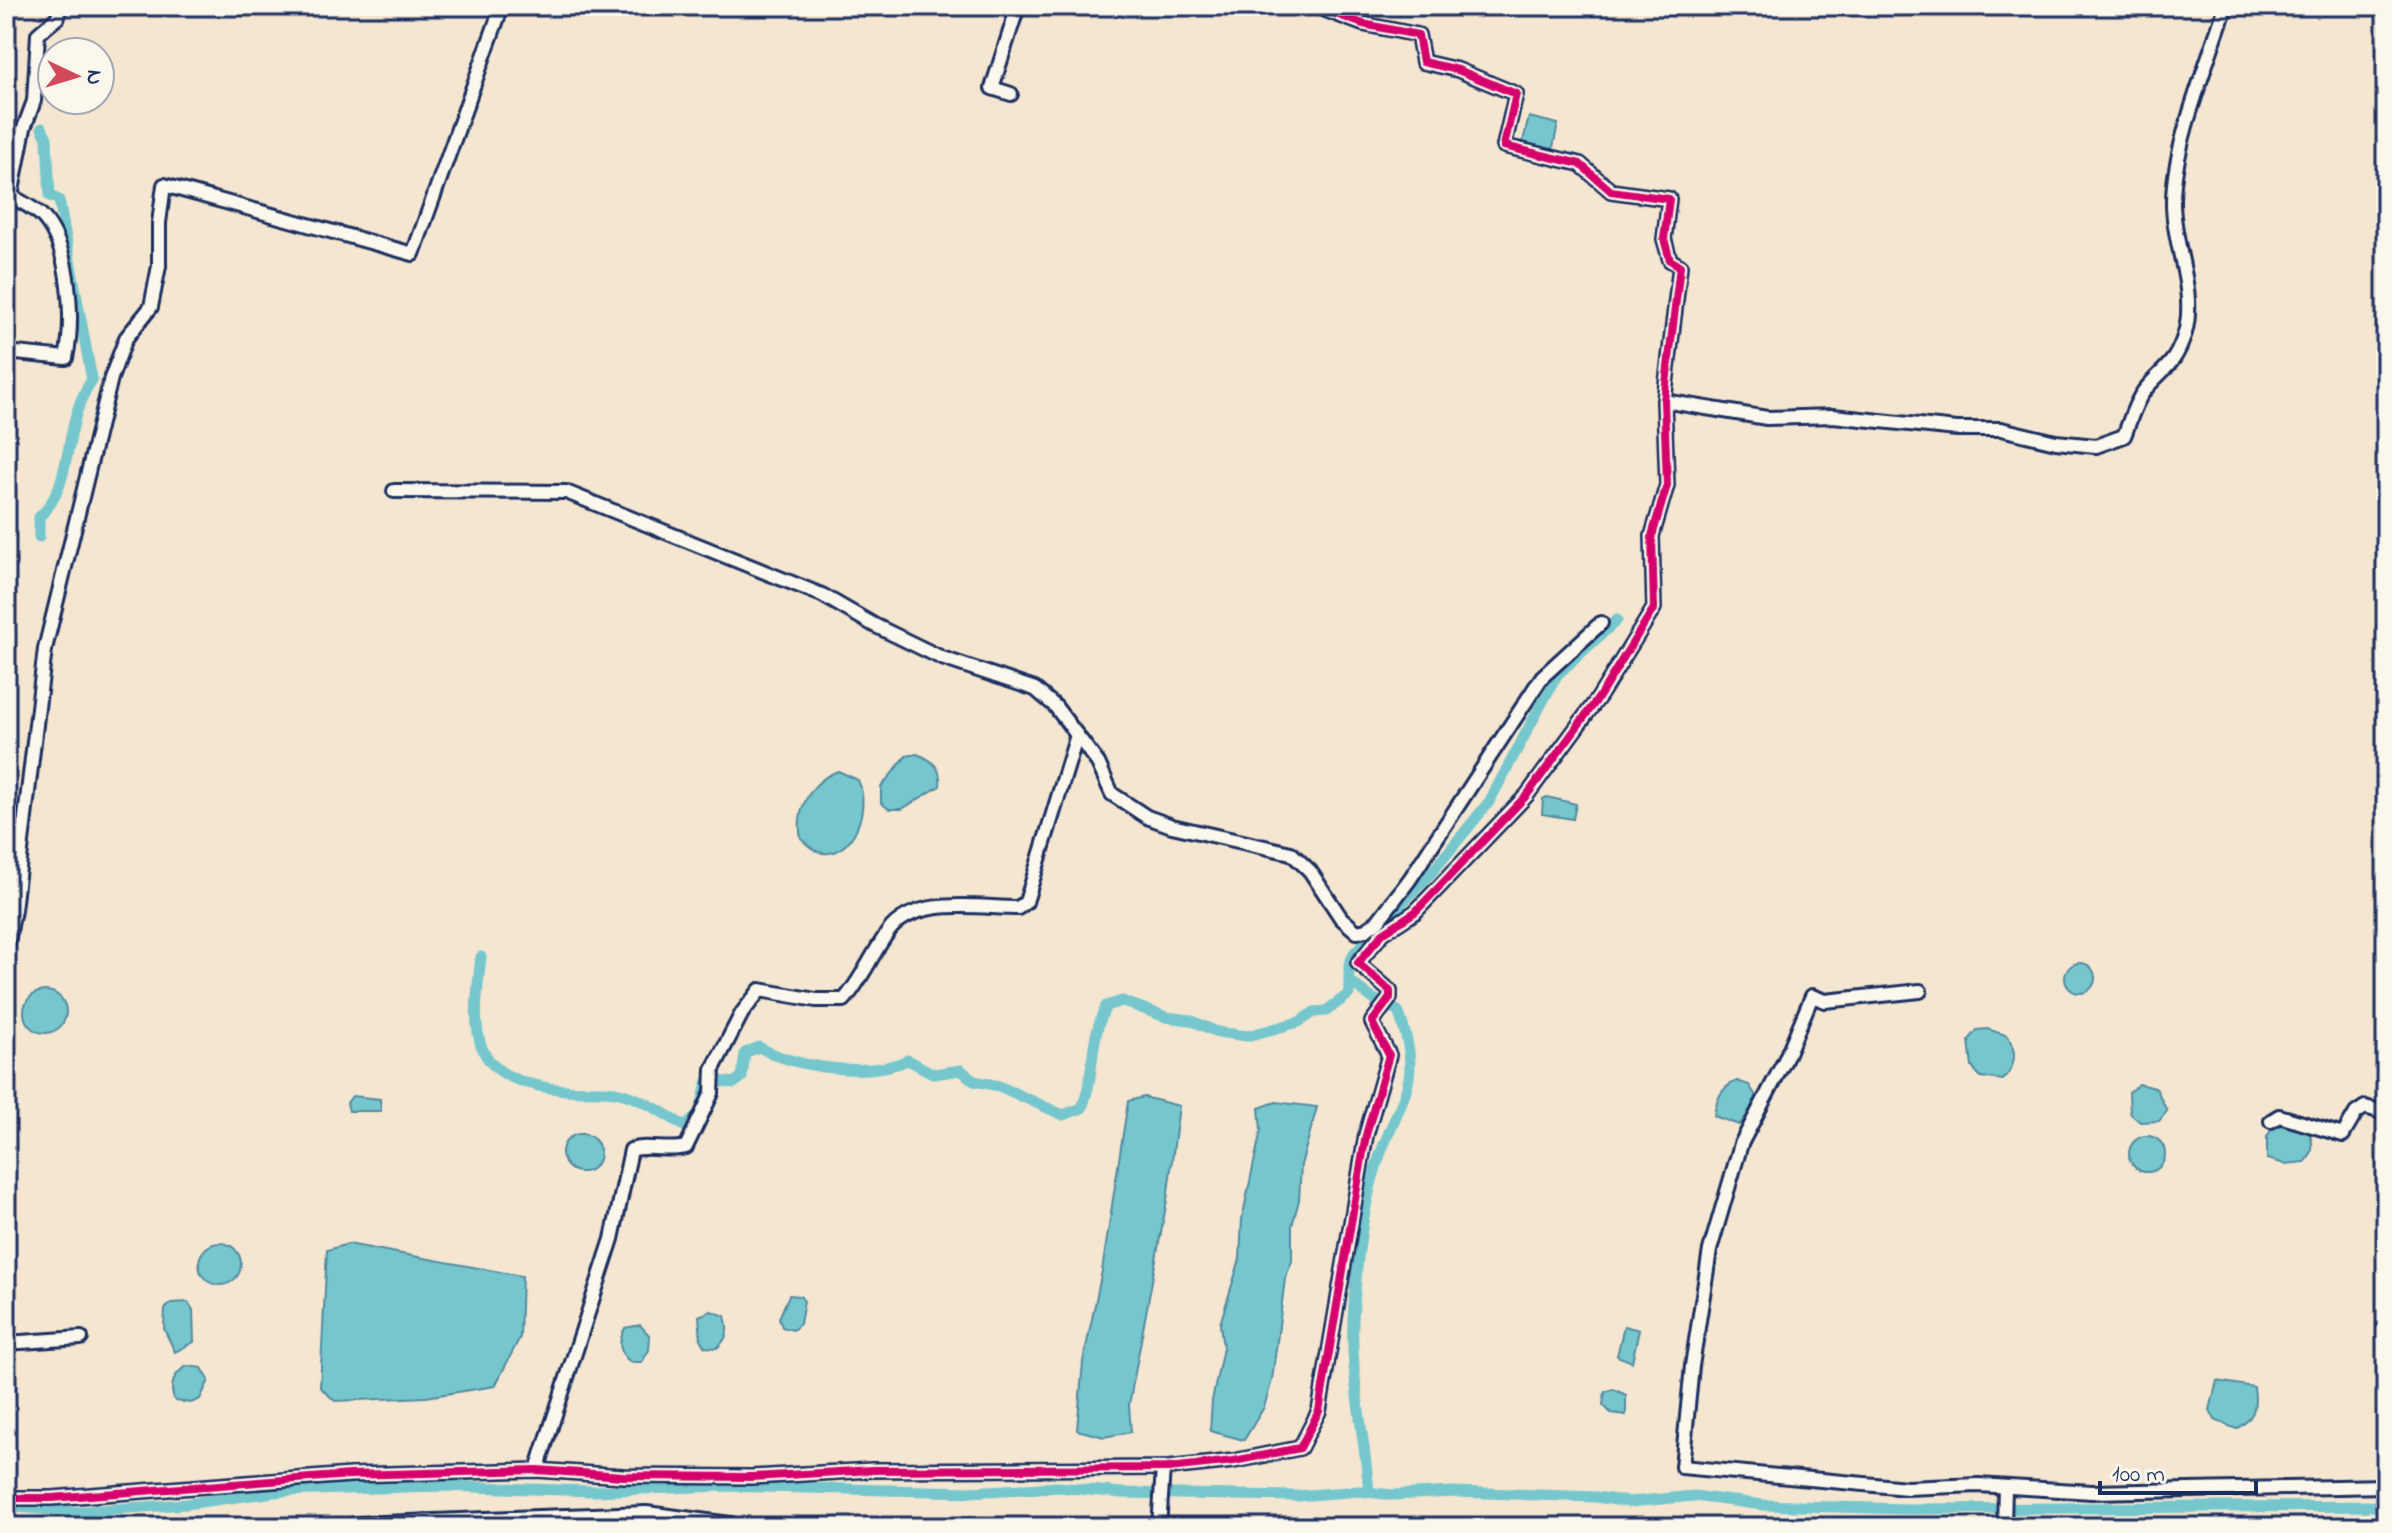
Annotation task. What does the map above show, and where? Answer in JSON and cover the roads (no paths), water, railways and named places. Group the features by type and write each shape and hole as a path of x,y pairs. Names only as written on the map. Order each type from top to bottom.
{"street":[{"path":"6,352 66,358 72,330 64,272 55,237 43,217 9,196 24,128 34,101 38,34 58,17 60,6"},
{"path":"6,952 45,649 111,378 126,338 151,307 159,266 159,223 164,185 413,254 502,6"},
{"path":"1011,94 992,88 1018,6"},
{"path":"6,1493 14,1498 52,1498 289,1478 537,1470 623,1476 752,1477 872,1470 1163,1471 1292,1452 1300,1448 1313,1428 1326,1379 1366,1135 1389,1055 1372,1022 1390,998 1390,991 1358,963 1383,933 1415,912 1527,795 1599,697 1654,608 1652,536 1667,485 1664,401 1680,266 1670,260 1664,239 1669,199 1611,191 1580,164 1504,146 1516,94 1458,70 1423,62 1418,35 1363,24 1315,6"},
{"path":"1664,401 1767,418 1833,416 1957,429 2001,429 2056,442 2096,446 2124,436 2136,404 2145,390 2167,370 2186,329 2183,269 2173,212 2174,186 2190,118 2226,6"},
{"path":"394,491 566,492 822,595 942,658 1035,689 1046,696 1098,763 1112,794 1147,817 1172,826 1291,853 1310,871 1349,927 1362,932 1378,921 1410,879 1542,677 1601,623"},
{"path":"537,1470 612,1239 631,1150 686,1147 712,1093 713,1069 742,1013 760,990 816,1000 844,1000 887,934 907,916 953,907 1018,908 1026,902 1077,735"},
{"path":"1920,991 1825,1001 1812,996 1790,1050 1741,1144 1710,1250 1692,1366 1682,1467 1907,1488 2005,1487 2092,1492 2386,1486"},
{"path":"2271,1121 2279,1116 2343,1135 2356,1113 2365,1107 2386,1113"},
{"path":"6,1343 81,1338"},
{"path":"1159,1522 1163,1471"},
{"path":"2004,1527 2005,1487"},
{"path":"356,1527 646,1516 730,1527"}],"water":[{"path":"1529,117 1558,124 1552,152 1522,145"},
{"path":"917,754 935,766 940,774 940,786 902,809 889,809 881,803 881,787 906,756"},
{"path":"838,771 858,780 862,811 850,840 840,849 828,853 815,850 801,838 800,817 813,789"},
{"path":"1547,797 1576,804 1573,819 1542,814 1543,799"},
{"path":"2080,963 2091,967 2095,978 2091,989 2080,993 2069,989 2065,978 2069,967"},
{"path":"45,991 60,997 66,1012 60,1027 45,1033 30,1027 24,1012 30,997"},
{"path":"1987,1029 2006,1035 2014,1052 2013,1064 2003,1080 1981,1077 1972,1067 1969,1040 1977,1030"},
{"path":"1737,1081 1749,1085 1756,1096 1748,1115 1739,1125 1714,1116 1720,1095"},
{"path":"2139,1084 2156,1088 2167,1111 2159,1121 2140,1122 2130,1113 2129,1092"},
{"path":"352,1096 380,1099 381,1111 349,1111 347,1103"},
{"path":"1144,1097 1179,1106 1167,1200 1129,1405 1131,1432 1104,1437 1077,1430 1083,1362 1102,1271 1128,1101"},
{"path":"1276,1102 1317,1107 1301,1165 1299,1200 1292,1226 1292,1261 1285,1279 1272,1380 1264,1407 1244,1440 1210,1431 1212,1401 1223,1348 1220,1324 1240,1259 1242,1219 1261,1130 1259,1108"},
{"path":"2287,1124 2306,1127 2312,1150 2305,1162 2285,1164 2267,1159 2267,1137 2273,1126"},
{"path":"581,1134 594,1140 600,1153 594,1166 581,1172 568,1166 562,1153 568,1140"},
{"path":"2147,1136 2159,1142 2165,1154 2159,1166 2147,1172 2135,1166 2129,1154 2135,1142"},
{"path":"220,1243 235,1249 241,1264 235,1279 220,1285 205,1279 199,1264 205,1249"},
{"path":"348,1244 522,1276 520,1337 495,1386 426,1397 335,1401 320,1387 327,1250"},
{"path":"789,1295 800,1296 804,1301 800,1324 793,1330 782,1327 779,1318"},
{"path":"188,1302 193,1310 194,1342 175,1352 164,1329 165,1309 171,1303"},
{"path":"711,1311 725,1316 726,1321 725,1337 717,1348 705,1347 701,1341 699,1316"},
{"path":"640,1325 650,1336 649,1350 642,1362 630,1362 621,1350 621,1338 625,1328"},
{"path":"1624,1326 1639,1330 1632,1362 1617,1356"},
{"path":"187,1366 202,1368 209,1380 200,1399 191,1403 175,1401 172,1390 176,1376"},
{"path":"2217,1381 2254,1387 2253,1412 2236,1429 2215,1420 2210,1410"},
{"path":"1613,1389 1626,1395 1626,1415 1611,1413 1603,1405 1605,1392"}],"waterway":[{"path":"39,537 39,517 59,488 76,415 92,380 59,200 50,196 47,138 42,128"},
{"path":"713,1080 734,1083 742,1077 745,1053 759,1047 792,1060 833,1068 873,1069 908,1060 934,1074 961,1070 974,1081 999,1086 1063,1115 1082,1108 1097,1032 1106,1006 1122,1001 1166,1017 1190,1020 1217,1032 1247,1036 1299,1022 1314,1012 1326,1011 1349,994 1349,965 1354,953 1433,871 1489,802 1557,675 1617,620"},
{"path":"481,957 476,1011 478,1033 483,1051 494,1065 510,1077 533,1085 565,1090 620,1093 646,1103 686,1127 700,1112 707,1083"},
{"path":"1351,982 1373,999 1398,1011 1406,1035 1410,1071 1403,1100 1369,1191 1357,1267 1353,1352 1369,1492"},
{"path":"6,1506 74,1512 186,1504 282,1491 441,1486 593,1491 721,1486 970,1492 1058,1487 1122,1493 1297,1496 1359,1491 1392,1495 1455,1492 1596,1497 1629,1502 1694,1496 1763,1505 1910,1509 2386,1506"}]}
